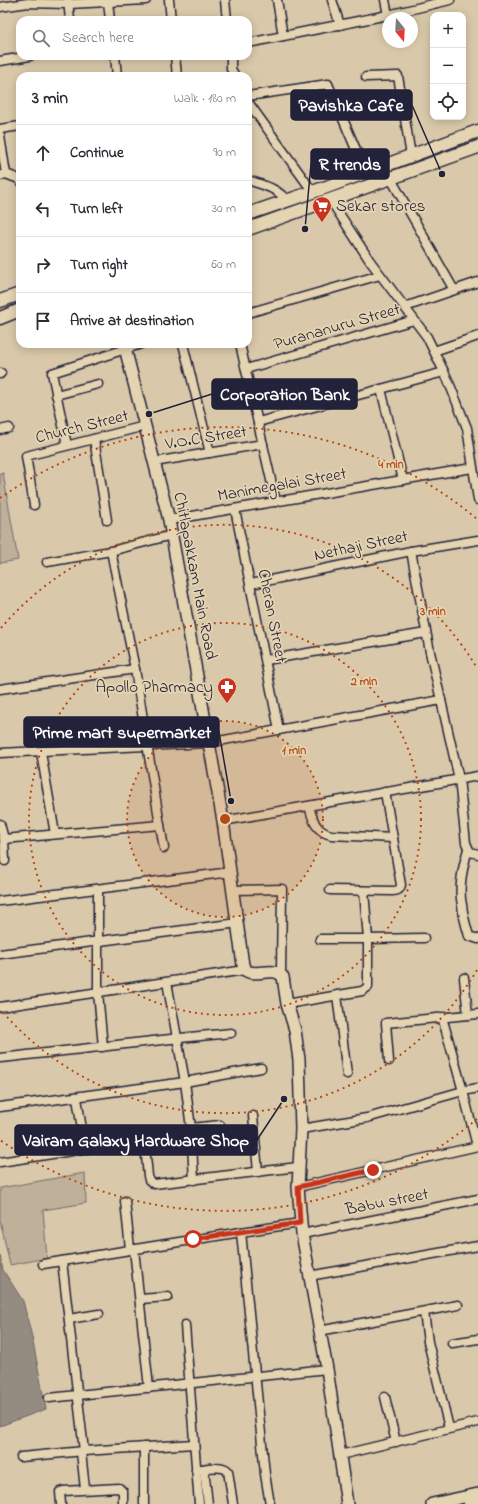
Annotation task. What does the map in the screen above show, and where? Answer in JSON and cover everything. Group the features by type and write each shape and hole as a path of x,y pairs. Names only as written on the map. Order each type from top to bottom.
{"main road":[{"path":"252,213 366,173 478,131"},
{"path":"252,228 331,201 478,147"},
{"path":"0,301 16,295"},
{"path":"0,318 16,312"}],"street":[{"path":"0,7 28,3 146,0"},
{"path":"168,0 170,16"},
{"path":"225,0 227,16"},
{"path":"277,0 283,36"},
{"path":"332,0 340,25"},
{"path":"385,0 387,12"},
{"path":"400,12 450,0"},
{"path":"68,2 70,16"},
{"path":"108,2 110,16"},
{"path":"252,42 382,16"},
{"path":"0,61 16,58"},
{"path":"115,60 117,72"},
{"path":"175,60 177,72"},
{"path":"231,60 231,69 233,72"},
{"path":"366,77 398,76 411,156"},
{"path":"252,95 328,84 366,173"},
{"path":"252,108 312,192"},
{"path":"0,129 16,127"},
{"path":"0,136 3,175 16,178"},
{"path":"391,179 454,290"},
{"path":"252,182 282,194 287,201"},
{"path":"331,201 380,275 427,337 434,351 467,428 472,468 478,497"},
{"path":"252,312 380,275"},
{"path":"404,307 478,282"},
{"name":"Purananuru Street","path":"246,369 414,320"},
{"path":"434,351 478,336"},
{"path":"67,446 52,373 120,348"},
{"name":"Chitlapakkam Main Road","path":"126,348 172,535 223,821 245,970"},
{"path":"184,348 210,453"},
{"path":"241,348 276,502"},
{"path":"258,422 444,372"},
{"path":"56,395 98,384"},
{"path":"381,389 403,480"},
{"name":"Church Street","path":"34,505 26,456 145,426"},
{"path":"0,430 9,428"},
{"path":"94,439 107,520"},
{"name":"V.O.C Street","path":"154,462 263,444"},
{"name":"Manimegalai Street","path":"169,520 472,468"},
{"name":"Cheran Street","path":"235,509 279,730"},
{"path":"47,562 111,551 172,535"},
{"name":"Nethaji Street","path":"251,584 411,551 478,540"},
{"path":"111,551 135,669 164,848"},
{"path":"411,551 426,633 459,780 468,849 464,863 461,885 461,904 468,936 478,938"},
{"path":"266,660 426,633"},
{"path":"0,689 135,669"},
{"path":"0,753 208,743 441,700"},
{"path":"41,752 55,834"},
{"path":"223,821 478,776"},
{"path":"330,890 396,891 400,888 401,885 385,792"},
{"path":"309,806 313,823 325,834 393,838"},
{"path":"0,824 4,839 5,861"},
{"path":"4,839 160,825"},
{"path":"468,849 473,854 478,854"},
{"path":"0,901 230,872"},
{"path":"98,889 98,992 103,1047"},
{"path":"233,890 282,889 281,974 285,982 287,1004 295,1030 299,1060 301,1129 298,1187 301,1229 320,1331 347,1504"},
{"path":"287,1004 362,991 368,986 368,939 364,891"},
{"path":"0,954 238,923"},
{"path":"320,939 424,938"},
{"path":"0,1007 245,970 251,973 273,972 281,974"},
{"path":"464,978 468,1015"},
{"path":"167,982 185,1082 191,1128 194,1180"},
{"path":"337,995 347,1074"},
{"path":"389,1061 386,1023 478,1014"},
{"path":"298,1187 478,1146 464,1090 442,1017"},
{"path":"0,1058 231,1033"},
{"path":"0,1107 77,1098 185,1082 261,1068"},
{"path":"301,1129 368,1118 464,1090 478,1088"},
{"path":"77,1098 85,1148"},
{"path":"253,1116 258,1172"},
{"path":"191,1128 220,1125"},
{"path":"0,1162 85,1148 140,1141 145,1146 148,1176 151,1182 158,1184 298,1167"},
{"name":"Babu street","path":"43,1264 241,1232 301,1229 478,1199"},
{"path":"125,1201 140,1299 149,1388"},
{"path":"241,1232 265,1474 270,1504"},
{"path":"309,1276 478,1246"},
{"path":"62,1261 78,1396 85,1489"},
{"path":"140,1299 168,1297"},
{"path":"320,1331 458,1305"},
{"path":"424,1312 428,1342 448,1428"},
{"path":"69,1319 99,1314"},
{"path":"185,1325 188,1348 189,1384 194,1444 208,1504"},
{"path":"452,1343 478,1339"},
{"path":"50,1398 326,1369"},
{"path":"385,1397 396,1442"},
{"path":"340,1455 478,1422"},
{"path":"20,1457 83,1451 194,1444"},
{"path":"144,1448 144,1504"},
{"path":"200,1469 222,1467 227,1469 232,1504"},
{"path":"199,1504 200,1469"},
{"path":"61,1504 60,1492 85,1489 121,1489 123,1492 123,1504"},
{"path":"432,1504 443,1503 478,1494"},
{"path":"468,1504 478,1502"}],"shaded area":[{"path":"3,473 18,560 0,563 0,474"},
{"path":"85,1173 86,1203 43,1210 47,1258 10,1265 0,1220 0,1188"},
{"path":"0,1256 3,1270 23,1301 32,1337 46,1409 0,1426"}],"place":[{"name":"Pavishka Cafe","path":"442,174"},
{"name":"Sekar stores","path":"322,223"},
{"name":"R trends","path":"305,229"},
{"name":"Corporation Bank","path":"149,414"},
{"name":"Apollo Pharmacy","path":"227,704"},
{"name":"Prime mart supermarket","path":"231,801"},
{"name":"Vairam Galaxy Hardware Shop","path":"284,1099"}],"route":[{"path":"193,1239 300,1223 298,1187 373,1170"}]}
